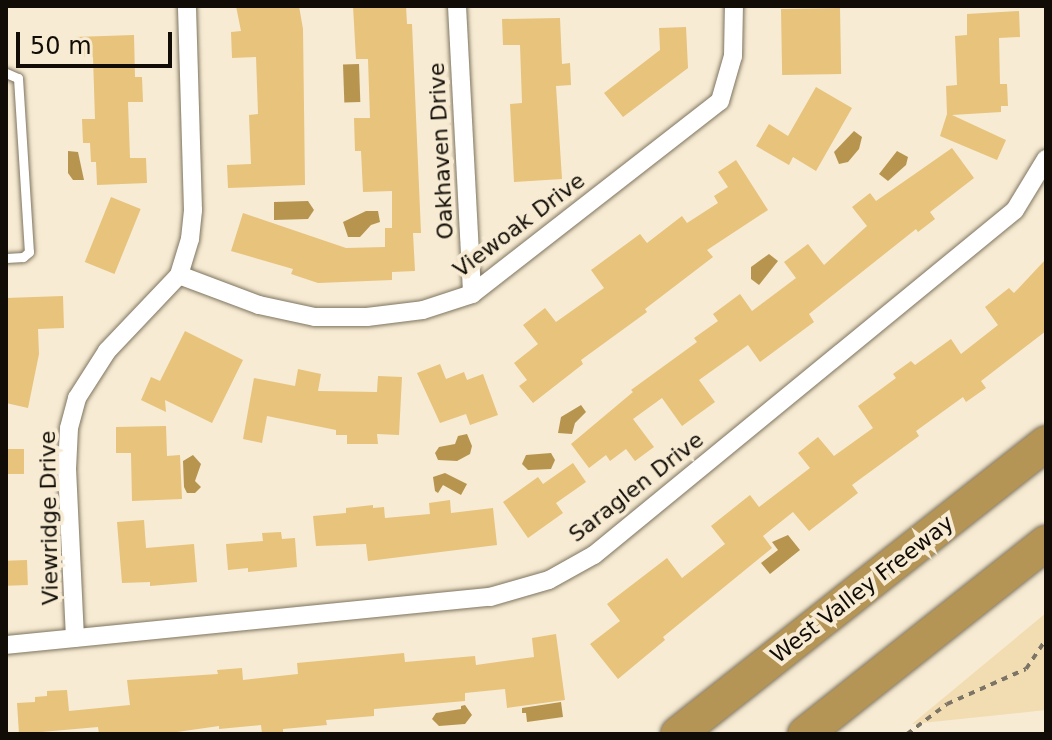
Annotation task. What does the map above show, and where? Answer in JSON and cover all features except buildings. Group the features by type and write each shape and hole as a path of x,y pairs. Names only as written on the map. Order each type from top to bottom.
{"highway":[{"name":"West Valley Freeway","path":"678,734 1046,443"},
{"path":"805,734 1046,543"}],"street":[{"name":"Viewridge Drive","path":"75,638 67,469 69,428 77,398 107,351 179,275 190,239 193,210 187,6"},
{"name":"Oakhaven Drive","path":"457,6 472,294"},
{"name":"Viewoak Drive","path":"179,275 259,305 315,317 367,317 423,310 472,294 720,101 733,56 734,6"},
{"name":"Saraglen Drive","path":"6,645 490,597 549,580 594,555 1015,210 1046,159"}],"lane":[{"path":"6,73 18,78 29,252 23,257 6,258"}],"path":[{"path":"907,734 947,704 1026,669 1046,639"}],"shaded area":[{"path":"359,64 360,102 344,103 343,65"},
{"path":"854,131 862,137 859,149 848,162 839,164 834,152"},
{"path":"68,151 78,152 84,180 73,180 68,173"},
{"path":"897,151 908,157 906,165 888,181 879,174"},
{"path":"308,201 314,210 308,219 274,220 274,202"},
{"path":"366,211 378,211 380,222 371,225 360,237 348,237 343,222"},
{"path":"769,254 778,261 759,285 751,279 751,267"},
{"path":"581,405 586,412 575,423 572,434 558,433 561,417"},
{"path":"467,434 472,446 470,454 457,461 438,460 435,453 439,447 455,444 458,436"},
{"path":"551,453 555,460 551,469 528,470 522,464 526,455"},
{"path":"193,455 201,464 195,481 201,487 195,493 187,493 183,461"},
{"path":"445,473 467,484 461,495 443,485 438,493 435,491 433,477"},
{"path":"788,535 800,550 770,574 761,563 778,550 772,542"},
{"path":"1046,613 1046,710 912,724"},
{"path":"561,702 563,717 527,722 526,713 522,713 522,708"},
{"path":"465,705 472,715 465,724 439,726 432,719 436,713 461,709"}]}
